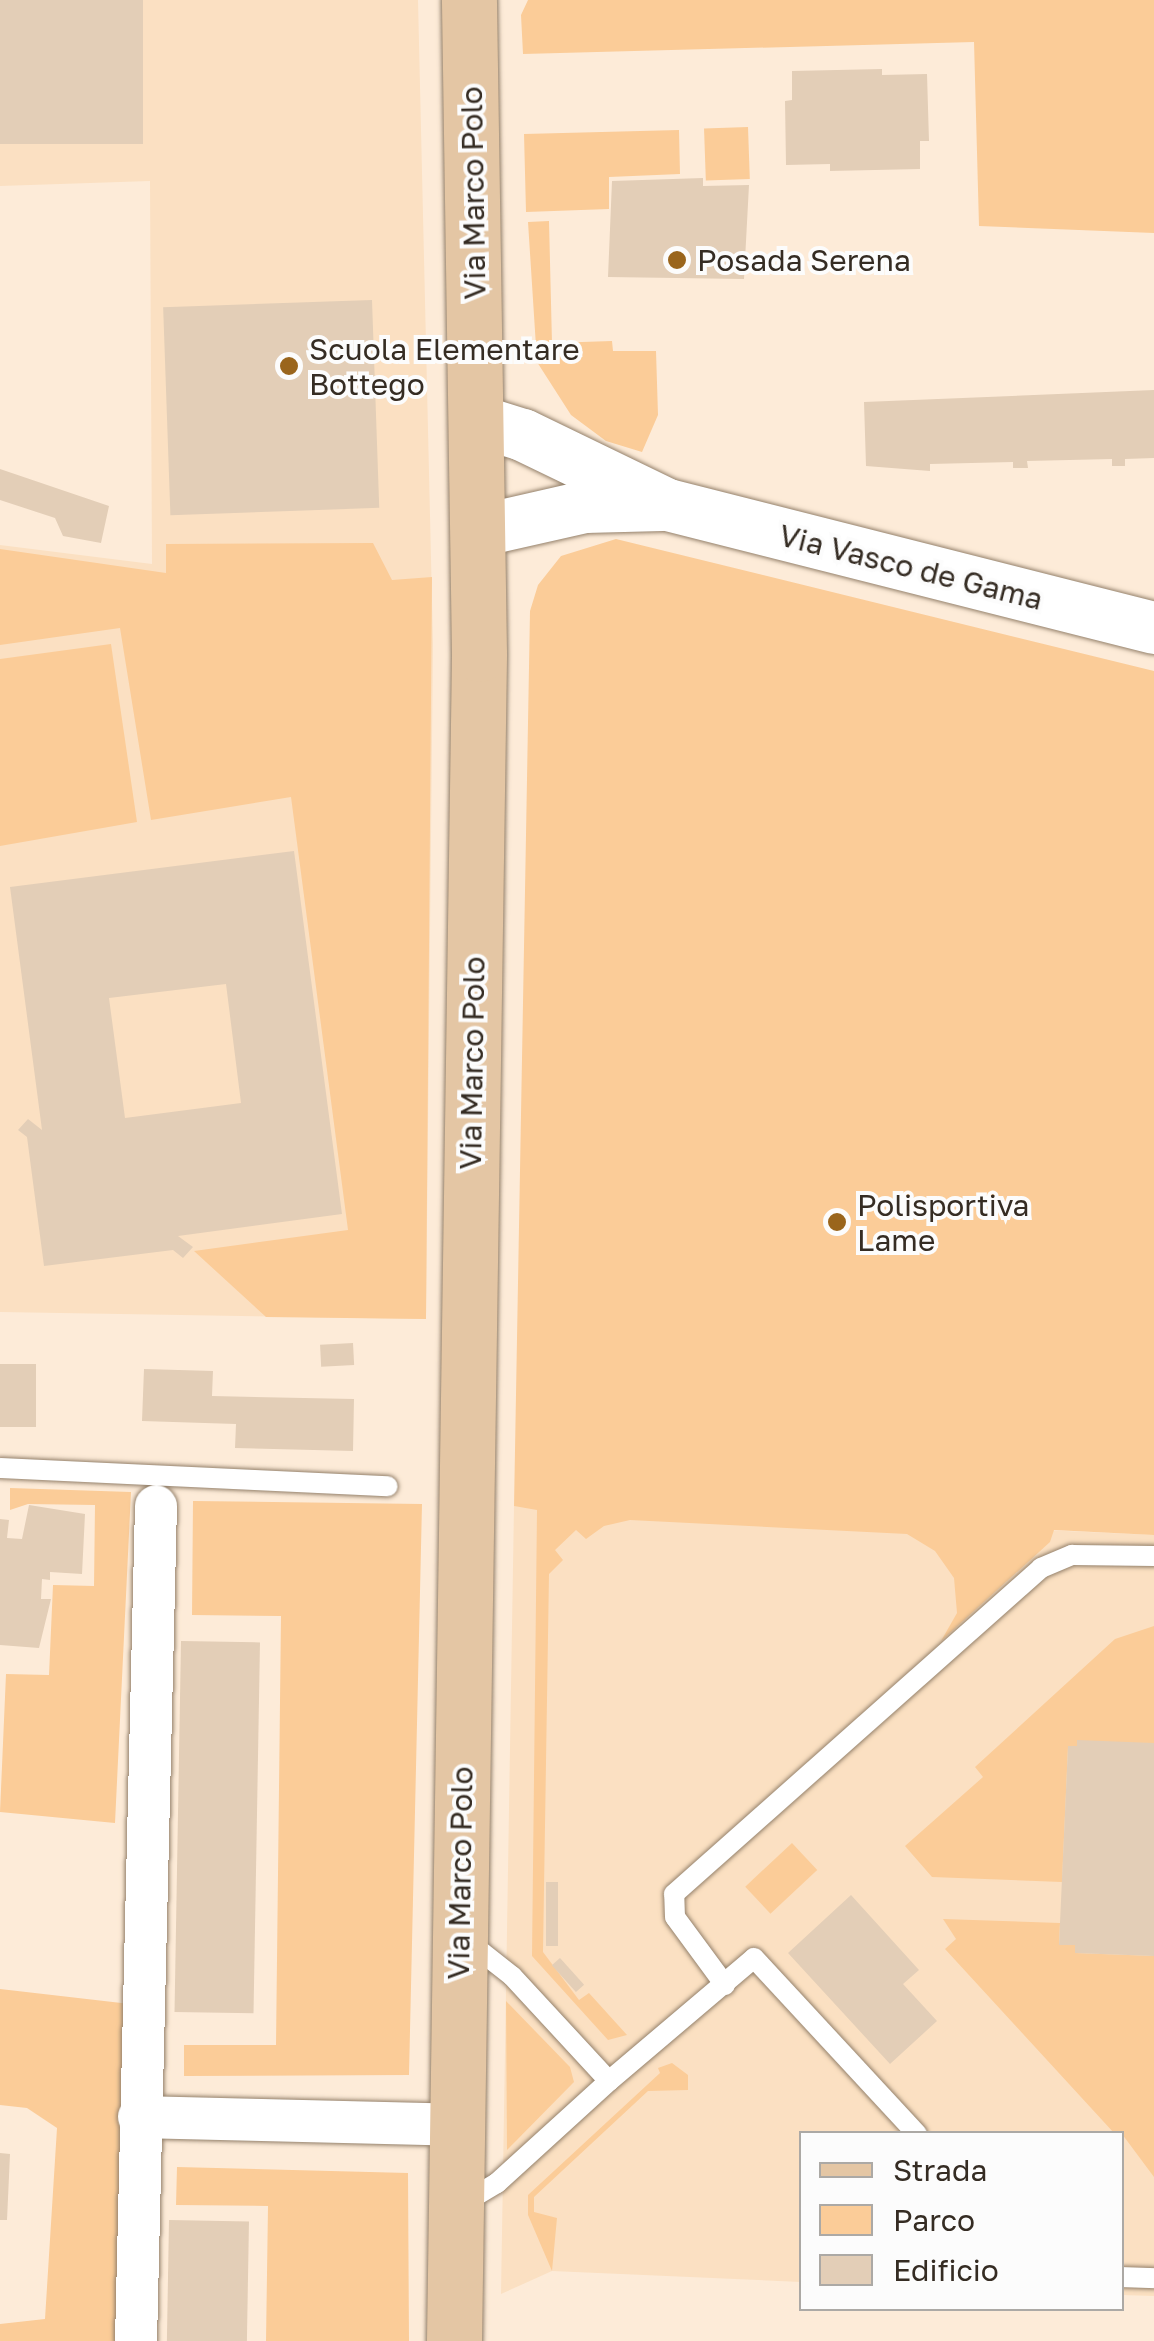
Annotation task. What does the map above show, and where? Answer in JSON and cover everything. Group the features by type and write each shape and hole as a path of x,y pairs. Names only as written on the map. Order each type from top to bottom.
{"main road":[{"name":"Via Marco Polo","path":"454,2341 479,531 469,0"}],"street":[{"name":"Via Vasco de Gama","path":"478,421 523,435 668,505 1154,628"},
{"name":"Via Vasco de Gama","path":"479,531 585,507 668,505"},
{"path":"136,2341 156,1506"},
{"path":"139,2117 456,2125"}],"lane":[{"path":"0,1468 388,1486"},
{"path":"725,1985 670,1909 674,1894 1050,1562 1085,1554 1154,1556"},
{"path":"460,1935 499,1964 609,2080"},
{"path":"456,2206 497,2183 609,2080 754,1958 914,2131"},
{"path":"1124,2276 1154,2278"}],"shaded area":[{"path":"0,0 418,0 433,644 426,1319 0,1312 0,545 152,564 150,181 0,186"},
{"path":"514,1506 1154,1535 1154,2296 1124,2295 1124,2131 799,2131 799,2282 552,2271 501,2294"}],"green space":[{"path":"528,0 1154,0 1154,233 979,226 974,42 523,54 521,15"},
{"path":"748,127 750,179 706,181 704,129"},
{"path":"679,130 680,174 609,177 609,209 526,212 524,134"},
{"path":"549,221 552,343 612,341 613,351 656,351 658,415 642,452 606,441 571,415 537,362 528,222"},
{"name":"Polisportiva Lame","path":"616,539 1154,671 1154,1535 1054,1530 1050,1542 941,1641 957,1613 954,1578 935,1551 907,1534 630,1520 604,1526 586,1539 576,1530 555,1550 563,1560 549,1574 543,1952 579,2000 589,1993 627,2035 608,2040 532,1956 537,1510 514,1506 530,611 538,585 561,556"},
{"path":"373,543 392,580 432,577 426,1319 266,1317 194,1251 348,1230 291,797 151,820 120,628 0,645 0,549 166,573 166,544"},
{"path":"111,644 137,822 0,846 0,659"},
{"path":"10,1488 131,1492 115,1823 0,1812 6,1674 49,1675 53,1585 94,1586 95,1505 28,1504 10,1510"},
{"path":"193,1501 422,1504 409,2075 184,2076 184,2045 276,2045 281,1616 192,1615"},
{"path":"1154,1626 1154,1743 1068,1747 1062,1882 932,1877 905,1846 983,1777 975,1767 1115,1639"},
{"path":"792,1843 817,1870 770,1914 745,1887"},
{"path":"943,1919 1060,1923 1059,1944 1075,1945 1075,1953 1154,1956 1154,2177 1124,2137 1124,2131 1112,2131 945,1949 956,1939"},
{"path":"0,1989 130,2004 121,2341 0,2341 0,2324 45,2319 57,2128 27,2108 0,2105"},
{"path":"506,2001 570,2067 574,2082 507,2150"},
{"path":"672,2063 688,2075 688,2090 648,2091 534,2197 534,2212 557,2218 552,2271 528,2215 528,2195 660,2073 658,2068"},
{"path":"177,2167 408,2173 409,2341 266,2341 268,2206 176,2205"}],"building":[{"path":"0,0 143,0 143,144 0,144"},
{"path":"882,69 882,75 927,74 929,141 920,141 920,169 830,171 830,164 786,165 785,101 792,100 792,71"},
{"path":"703,178 703,186 749,185 744,279 608,277 612,181"},
{"path":"372,300 379,508 170,515 163,307"},
{"path":"1154,390 1154,458 1125,459 1125,466 1112,466 1112,459 1027,461 1028,468 1013,468 1013,462 930,464 930,471 866,466 864,402"},
{"path":"0,469 109,506 101,543 63,536 55,518 0,500"},
{"path":"294,851 342,1214 178,1236 193,1247 183,1258 173,1250 44,1266 27,1137 18,1130 28,1119 42,1130 10,887","holes":["226,984 241,1103 125,1118 109,998"]},
{"path":"353,1343 354,1365 321,1367 320,1345"},
{"path":"0,1364 36,1364 36,1427 0,1427"},
{"path":"144,1369 213,1371 212,1396 354,1399 353,1451 235,1448 236,1424 142,1421"},
{"path":"29,1505 85,1514 82,1574 50,1572 50,1580 42,1579 41,1599 51,1599 39,1648 0,1645 0,1519 9,1520 7,1538 22,1539"},
{"path":"181,1641 260,1642 254,2013 175,2012"},
{"path":"1077,1740 1154,1743 1154,1956 1075,1953 1075,1945 1059,1945 1068,1746 1077,1746"},
{"path":"546,1882 558,1882 558,1946 546,1946"},
{"path":"851,1895 919,1970 903,1984 937,2021 890,2064 788,1953"},
{"path":"560,1958 584,1985 576,1992 552,1965"},
{"path":"0,2153 10,2154 7,2220 0,2220"},
{"path":"169,2220 249,2221 247,2341 167,2341"}],"place":[{"name":"Posada Serena","path":"677,260"},
{"name":"Scuola Elementare Bottego","path":"289,366"},
{"name":"Polisportiva Lame","path":"837,1222"}]}
